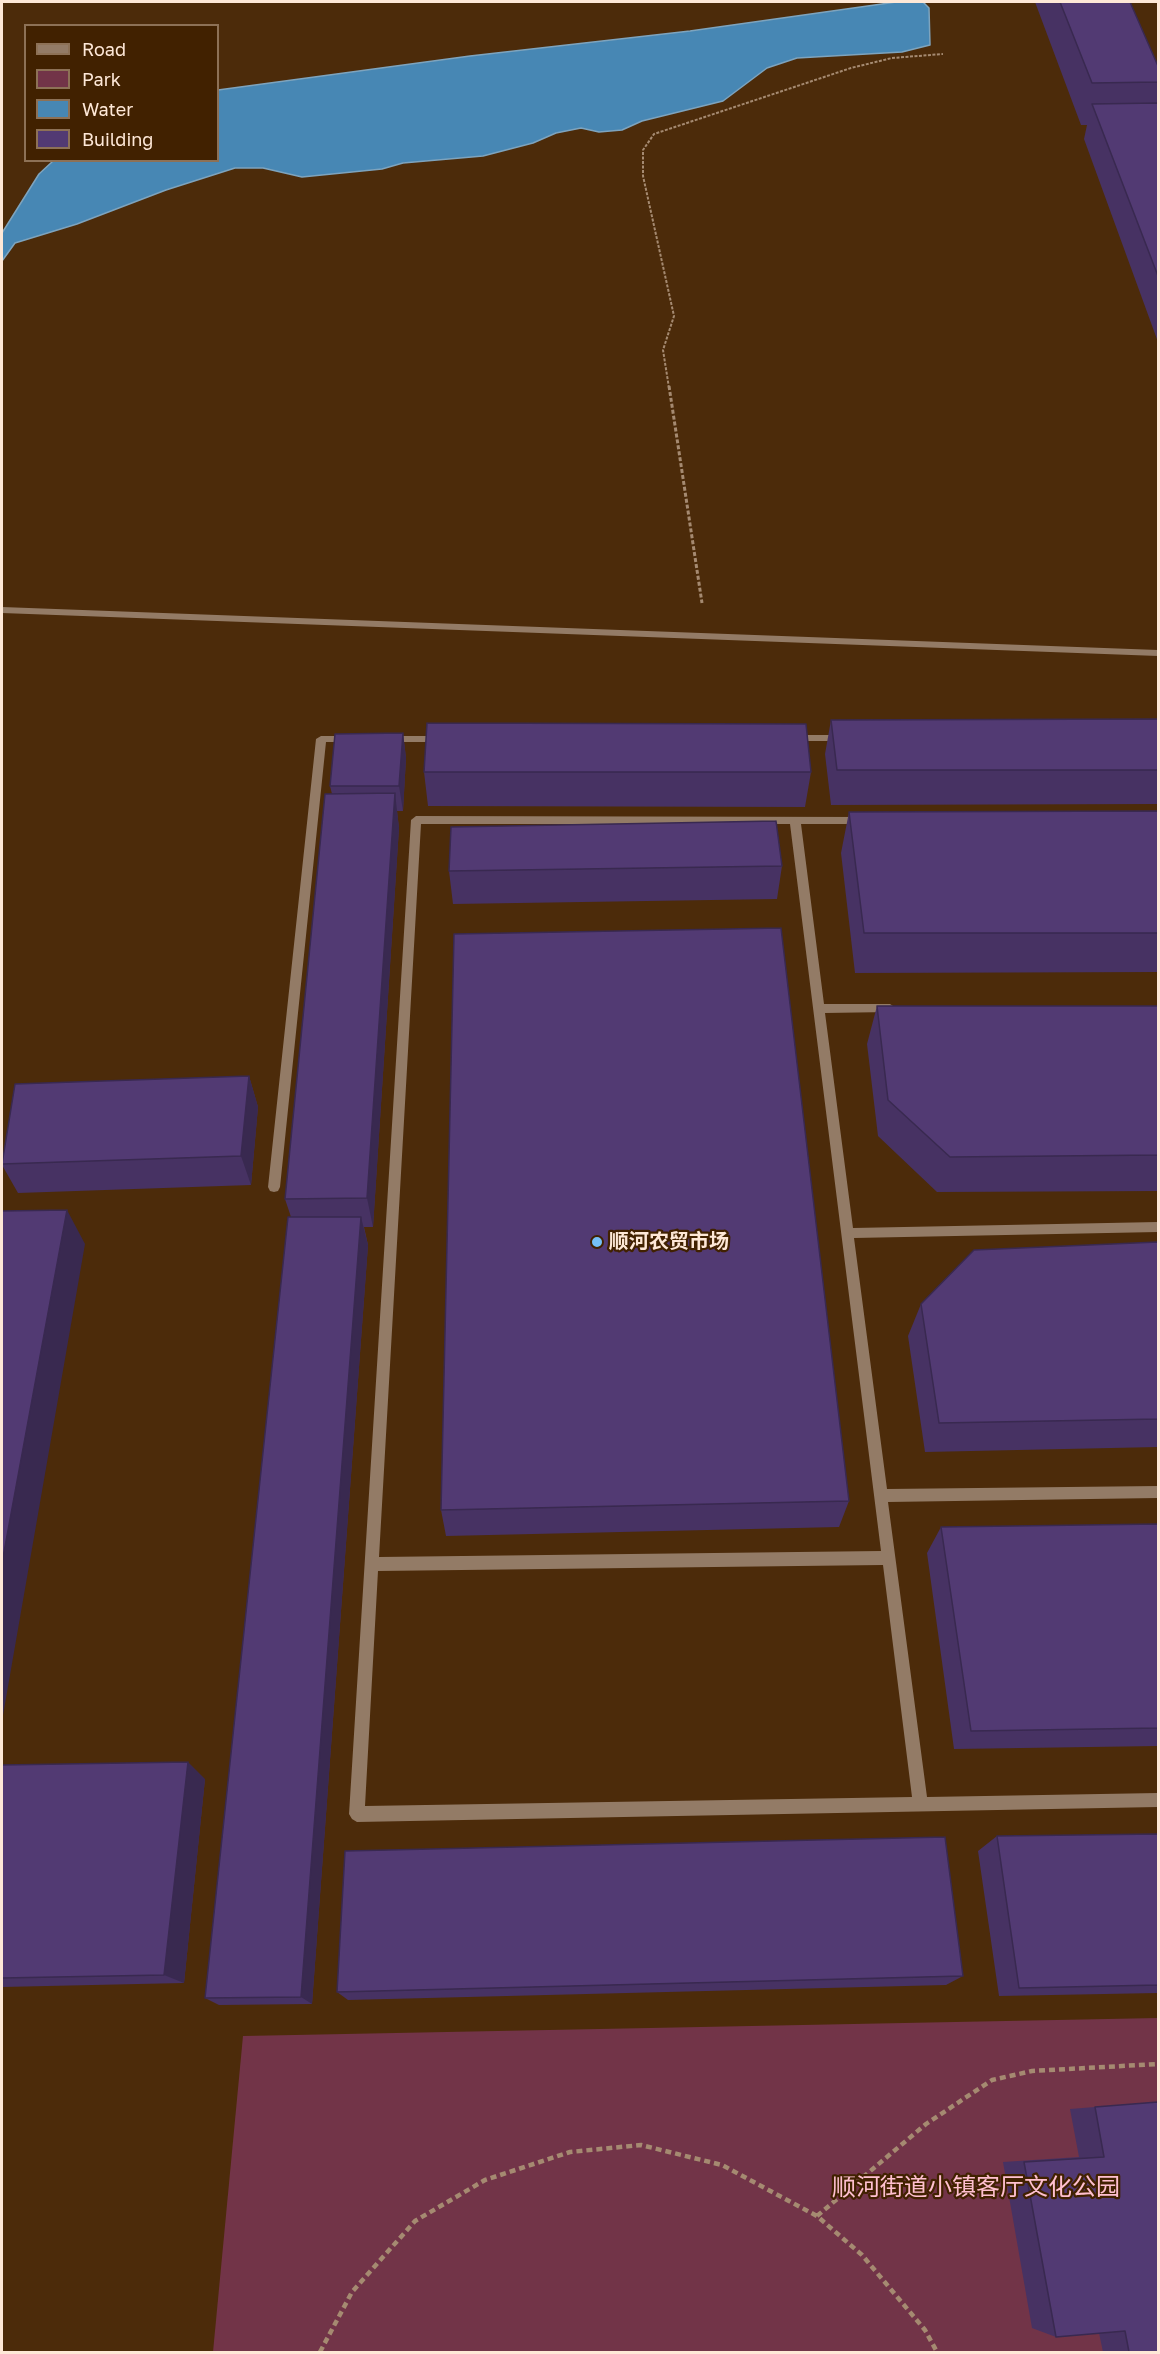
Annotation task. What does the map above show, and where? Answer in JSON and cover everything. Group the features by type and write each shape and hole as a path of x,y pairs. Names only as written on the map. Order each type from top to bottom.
{"street":[{"path":"2,610 1158,653"},
{"path":"776,738 860,738"},
{"path":"274,1187 321,739 357,739"},
{"path":"381,739 453,739"},
{"path":"877,820 416,820 357,1814 1158,1800"},
{"path":"795,820 920,1804"},
{"path":"819,1009 901,1008"},
{"path":"848,1233 1158,1227"},
{"path":"881,1496 1158,1492"},
{"path":"372,1564 889,1558"}],"path":[{"path":"707,636 663,350 674,316 643,176 643,150 654,134 850,68 892,58 943,54"},
{"path":"817,2216 926,2124 992,2080 1032,2071 1158,2064"},
{"path":"320,2352 352,2292 415,2221 485,2180 570,2152 640,2145 722,2165 817,2216 862,2255 925,2330 937,2352"}],"green space":[{"name":"顺河街道小镇客厅文化公园","path":"1158,2018 1158,2352 213,2352 243,2036"}],"water":[{"path":"896,2 923,2 929,8 930,45 902,52 797,58 767,68 723,101 642,121 622,130 599,132 581,128 556,133 533,143 483,156 403,163 382,169 302,177 263,168 235,168 166,190 77,224 15,243 2,261 2,233 39,174 52,162 219,162 219,90 470,56 690,31"}],"building":[{"path":"1060,2 1130,2 1158,66 1158,82 1092,83"},
{"path":"1158,103 1158,276 1092,104"},
{"path":"1158,719 1158,770 837,770 831,720"},
{"path":"427,723 806,724 811,772 424,772"},
{"path":"403,733 399,786 330,786 335,734"},
{"path":"395,793 367,1198 285,1199 325,794"},
{"path":"1158,811 1158,933 864,933 849,812"},
{"path":"776,821 782,866 449,871 451,827"},
{"path":"781,928 849,1501 441,1510 454,934"},
{"path":"877,1006 1158,1006 1158,1155 950,1157 888,1100"},
{"path":"249,1076 241,1156 2,1164 15,1084"},
{"path":"67,1210 2,1563 2,1211"},
{"path":"288,1217 361,1217 301,1997 205,1998"},
{"path":"1158,1242 1158,1419 939,1423 921,1304 974,1250"},
{"path":"1158,1524 1158,1728 971,1731 941,1527"},
{"path":"188,1762 164,1975 2,1978 2,1765"},
{"path":"1158,1834 1158,1985 1019,1988 997,1836"},
{"path":"945,1837 963,1976 337,1992 345,1851"},
{"path":"1158,2102 1158,2352 1129,2352 1125,2331 1056,2337 1024,2162 1104,2157 1095,2107"}],"place":[{"name":"顺河农贸市场","path":"597,1242"}]}
